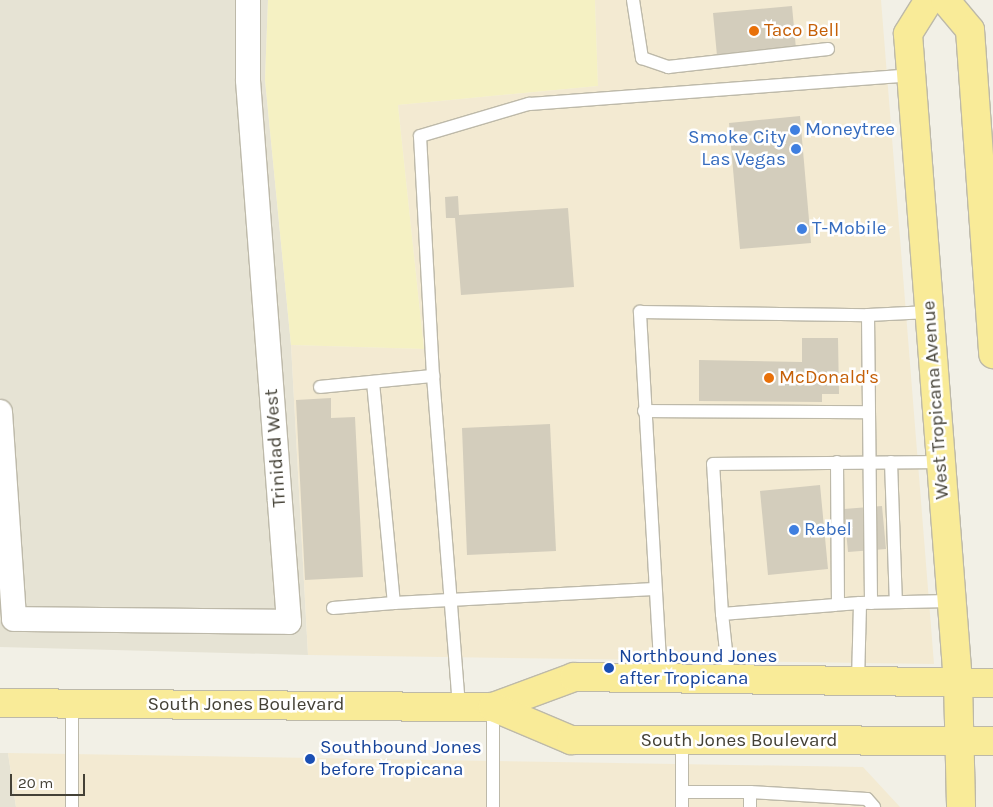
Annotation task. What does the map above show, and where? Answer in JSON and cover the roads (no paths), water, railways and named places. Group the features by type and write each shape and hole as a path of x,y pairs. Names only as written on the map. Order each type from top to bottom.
{"main road":[{"name":"West Tropicana Avenue","path":"929,0 908,34 950,601 958,682 961,807"},
{"path":"945,0 970,30 993,354"},
{"name":"South Jones Boulevard","path":"0,703 493,707 574,677 993,683"},
{"name":"South Jones Boulevard","path":"493,707 572,740 993,741"}],"street":[{"name":"Trinidad West","path":"0,412 14,619 289,622 248,80 248,0"}],"lane":[{"path":"633,0 642,58 668,67 828,49"},
{"path":"459,707 433,376 420,136 529,104 911,75"},
{"path":"661,678 654,589 640,312 868,315 929,312"},
{"path":"858,681 865,603 868,462 868,315"},
{"path":"320,387 433,376"},
{"path":"373,382 394,603"},
{"path":"644,410 867,412"},
{"path":"837,462 838,604"},
{"path":"891,462 896,602"},
{"path":"730,679 722,614 713,464 941,462"},
{"path":"333,608 654,589"},
{"path":"722,614 838,604 950,601"},
{"path":"72,704 72,807"},
{"path":"493,707 493,807"},
{"path":"682,741 682,807"},
{"path":"682,792 750,792 867,799 874,807"},
{"path":"750,792 750,807"}],"place":[{"name":"Taco Bell","path":"754,31"},
{"name":"Moneytree","path":"795,130"},
{"name":"Smoke City Las Vegas","path":"796,149"},
{"name":"T-Mobile","path":"802,229"},
{"name":"McDonald's","path":"769,378"},
{"name":"Rebel","path":"794,530"},
{"name":"Northbound Jones after Tropicana","path":"609,668"},
{"name":"Southbound Jones before Tropicana","path":"310,759"}]}
